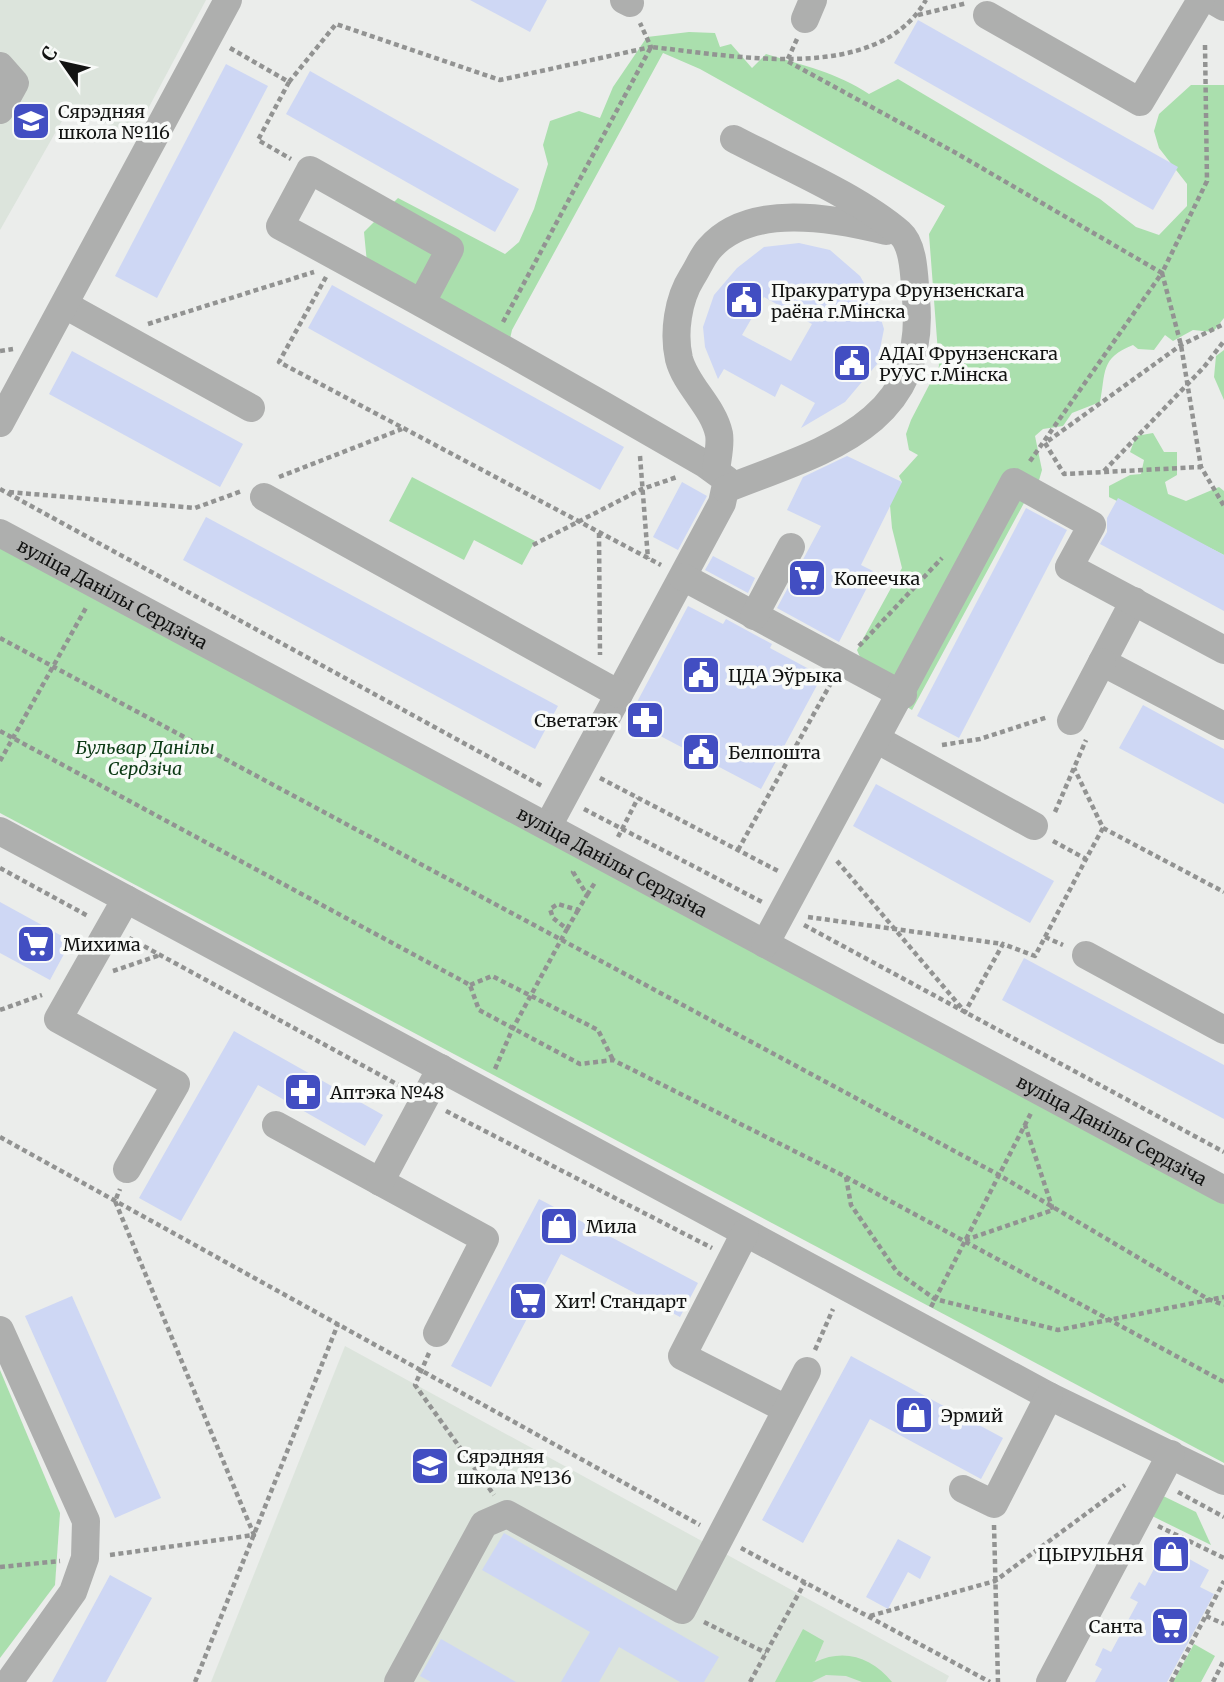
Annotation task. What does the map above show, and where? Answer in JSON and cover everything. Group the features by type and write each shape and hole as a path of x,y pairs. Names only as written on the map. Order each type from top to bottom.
{"street":[{"path":"0,423 228,0"},
{"path":"982,8 1140,102 1201,0"},
{"path":"1212,0 1224,7"},
{"path":"0,66 15,83 0,110"},
{"path":"422,302 450,249 310,170 280,226 493,341 721,480 849,437 884,412 905,376 915,344 917,310 913,264 902,235 860,206 733,139"},
{"path":"548,826 580,768 615,691 683,577 722,503 720,437 713,417 680,360 676,328 686,287 709,249 731,232 773,219 821,217 902,235"},
{"path":"65,305 251,408"},
{"path":"765,944 902,695 1014,482 1092,525 1069,567 1224,650"},
{"path":"264,488 615,691"},
{"name":"вуліца Данілы Сердзіча","path":"0,533 1224,1189"},
{"path":"754,616 792,547"},
{"path":"683,577 902,695"},
{"path":"1074,714 1134,601"},
{"path":"1102,662 1224,726"},
{"path":"876,739 1044,825"},
{"path":"0,831 1049,1396 1224,1481"},
{"path":"126,899 58,1019 176,1084 127,1169"},
{"path":"1086,955 1224,1030"},
{"path":"380,1182 441,1068"},
{"path":"276,1125 485,1239 437,1332"},
{"path":"745,1233 682,1356 786,1409"},
{"path":"0,1330 86,1521 85,1558 73,1592 9,1682"},
{"path":"398,1682 484,1524 508,1514 682,1610 807,1371"},
{"path":"963,1489 994,1504 1049,1396"},
{"path":"1050,1682 1171,1454"}],"path":[{"path":"917,16 926,0"},
{"path":"627,2 651,47"},
{"path":"788,61 809,6"},
{"path":"310,170 258,140 289,82 336,24 500,80 651,47 788,61 863,52 917,16 982,8"},
{"path":"208,36 289,82"},
{"path":"1045,443 1162,273 1208,181 1205,42"},
{"path":"493,341 651,47"},
{"path":"788,61 956,153 1162,273 1181,345 1201,467 1224,506"},
{"path":"332,267 279,362 683,577"},
{"path":"116,334 319,271"},
{"path":"1045,443 1181,345 1224,324"},
{"path":"1104,471 1224,341"},
{"path":"2,490 195,508 264,488 403,429"},
{"path":"1045,443 1064,474 1201,467"},
{"path":"639,451 649,559"},
{"path":"533,545 642,489 682,475 721,480"},
{"path":"2,490 564,798 783,913 1224,1153"},
{"path":"599,533 600,667 615,691"},
{"path":"738,850 841,664 947,553"},
{"path":"0,761 82,614"},
{"path":"0,638 999,1175 1053,1210 1208,1299 1224,1305"},
{"path":"940,746 980,739 1074,714 1096,719 1044,825 1086,859"},
{"path":"0,730 470,985 479,1010 512,1030 580,1064 613,1060 846,1177 965,1240 1105,1320 1224,1382"},
{"path":"580,768 800,883"},
{"path":"1074,768 1103,828 1224,892"},
{"path":"471,1125 512,1030 587,895 573,872 575,869 602,871 638,798"},
{"path":"783,913 1003,944 1035,956 1103,828"},
{"path":"821,843 965,1012"},
{"path":"0,868 471,1125 732,1258"},
{"path":"567,929 553,918 551,909 558,904 578,910"},
{"path":"965,1012 1003,944"},
{"path":"470,985 492,976 598,1030 613,1060"},
{"path":"921,1327 1025,1125 1053,1210"},
{"path":"0,1137 990,1682"},
{"path":"127,1169 115,1201 254,1535"},
{"path":"846,1177 851,1205 897,1272 935,1298 1058,1330 1224,1297"},
{"path":"965,1240 1053,1210"},
{"path":"822,1304 844,1315"},
{"path":"807,1371 833,1309"},
{"path":"195,1682 338,1324"},
{"path":"437,1332 415,1385 508,1514"},
{"path":"869,1616 995,1581 1142,1473 1224,1517"},
{"path":"994,1504 998,1682"},
{"path":"1154,1525 1224,1558"},
{"path":"132,1552 254,1535"},
{"path":"0,1567 21,1567"},
{"path":"1171,1682 1224,1581"},
{"path":"750,1682 805,1582"},
{"path":"682,1610 766,1653"},
{"path":"1206,1616 1224,1624"},
{"path":"1213,1682 1223,1664"}],"shaded area":[{"name":"Сярэдняя школа №116","path":"0,0 206,0 133,137 71,105 0,230"},
{"name":"Сярэдняя школа №136","path":"345,1346 949,1676 946,1682 211,1682"}],"green space":[{"path":"689,32 715,33 720,47 731,44 752,68 766,54 832,75 869,94 898,79 1100,199 1136,227 1159,235 1187,206 1187,184 1159,148 1154,131 1159,114 1191,85 1224,85 1224,318 1213,332 1193,330 1173,341 1165,335 1154,350 1138,349 1133,345 1122,350 1106,367 1100,402 1072,413 1063,426 1043,429 1035,436 1042,470 1033,501 1024,503 912,710 879,684 866,668 857,650 902,568 892,528 889,494 902,482 899,476 918,455 909,450 906,434 939,366 929,234 945,206 700,69 663,53 512,330 506,356 367,263 364,232 398,198 505,254 519,242 534,209 548,164 543,145 550,121 579,111 600,118 613,87 647,37"},
{"path":"1224,350 1224,400 1214,377 1216,356"},
{"path":"1153,433 1164,452 1177,452 1177,475 1165,482 1168,494 1186,501 1219,487 1224,491 1224,555 1109,497 1109,486 1130,475 1141,474 1144,460 1130,452 1136,436"},
{"path":"412,477 535,541 522,565 474,540 464,560 389,521"},
{"name":"Бульвар Данілы Сердзіча","path":"0,546 1224,1202 1224,1463 0,813"},
{"path":"0,1370 60,1513 55,1585 0,1658"},
{"path":"1157,1493 1196,1512 1211,1545 1148,1514"},
{"path":"803,1629 824,1641 815,1662 836,1656 857,1657 876,1666 892,1682 862,1682 846,1676 826,1675 812,1682 775,1682"},
{"path":"1194,1644 1215,1656 1201,1682 1173,1682"}],"building":[{"path":"470,0 547,0 530,32"},
{"path":"918,20 1178,167 1153,210 894,63"},
{"path":"226,64 268,86 157,298 115,276"},
{"path":"310,71 519,189 495,232 286,114"},
{"path":"799,243 830,250 860,276 877,306 884,329 877,364 845,402 801,428 815,403 781,384 775,397 724,369 718,379 705,347 703,327 714,295 737,268 764,247","holes":["764,297 812,324 791,361 742,335"]},
{"path":"332,285 624,447 600,490 308,328"},
{"path":"72,351 243,444 220,487 49,394"},
{"path":"847,456 902,482 861,565 875,572 839,642 777,608 821,526 787,510 803,477"},
{"path":"682,482 707,496 678,550 653,537"},
{"path":"1118,498 1224,555 1224,611 1100,544 1107,532 1107,518"},
{"path":"1026,508 1067,530 959,738 917,716"},
{"path":"206,517 558,706 535,749 183,560"},
{"path":"713,556 755,578 748,593 705,570"},
{"path":"688,606 723,624 726,619 772,644 770,648 822,676 761,789 628,719"},
{"path":"1143,705 1224,749 1224,804 1119,748"},
{"path":"876,784 1054,881 1030,923 853,826"},
{"path":"0,902 71,941 50,980 0,953"},
{"path":"1024,958 1224,1065 1224,1119 1002,1000"},
{"path":"234,1031 383,1115 365,1146 258,1085 181,1221 139,1198"},
{"path":"539,1199 698,1283 680,1317 561,1254 491,1387 451,1366"},
{"path":"72,1296 161,1498 115,1518 25,1316"},
{"path":"851,1356 1003,1438 981,1479 870,1419 803,1543 762,1520"},
{"path":"504,1533 719,1657 704,1682 680,1682 619,1647 599,1682 561,1682 590,1632 482,1570"},
{"path":"898,1539 931,1557 920,1579 908,1572 888,1609 866,1597"},
{"path":"1166,1546 1209,1570 1200,1587 1214,1594 1167,1682 1095,1682 1102,1669 1095,1665 1103,1648 1111,1652 1138,1602 1130,1598 1139,1582 1145,1586"},
{"path":"110,1575 152,1598 106,1682 52,1682"},
{"path":"441,1639 516,1682 431,1682 420,1676"}],"place":[{"name":"Сярэдняя школа №116","path":"31,121"},
{"name":"Пракуратура Фрунзенскага раёна г.Мінска","path":"744,300"},
{"name":"АДАІ Фрунзенскага РУУС г.Мінска","path":"852,363"},
{"name":"Копеечка","path":"807,578"},
{"name":"ЦДА Эўрыка","path":"701,675"},
{"name":"Светатэк","path":"645,720"},
{"name":"Белпошта","path":"701,752"},
{"name":"Михима","path":"36,944"},
{"name":"Аптэка №48","path":"303,1092"},
{"name":"Мила","path":"559,1226"},
{"name":"Хит! Стандарт","path":"528,1301"},
{"name":"Эрмий","path":"914,1415"},
{"name":"Сярэдняя школа №136","path":"430,1466"},
{"name":"ЦЫРУЛЬНЯ","path":"1171,1554"},
{"name":"Санта","path":"1170,1626"}]}
